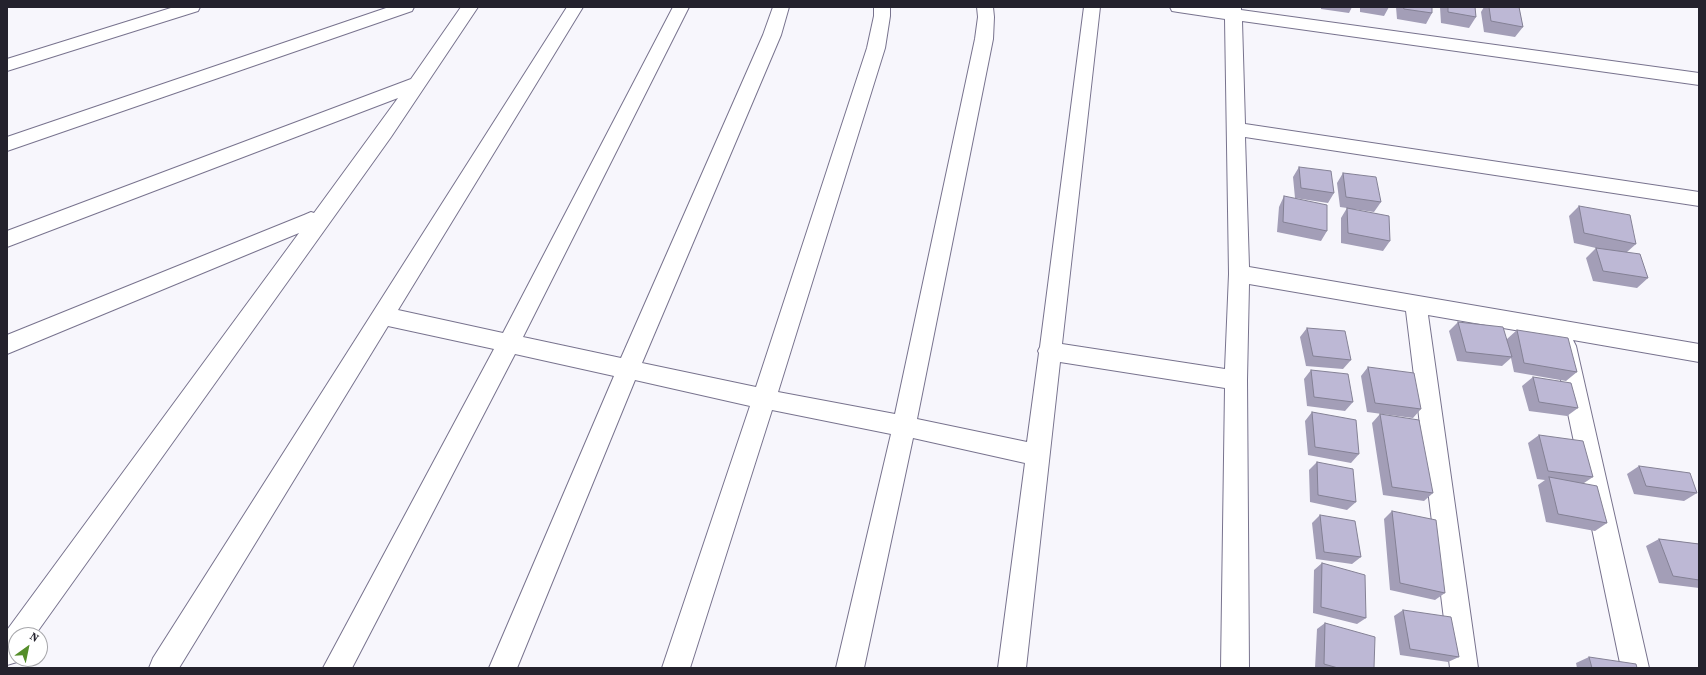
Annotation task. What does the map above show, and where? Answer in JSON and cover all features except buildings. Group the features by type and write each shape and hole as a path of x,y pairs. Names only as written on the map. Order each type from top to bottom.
{"street":[{"path":"7,65 192,7"},
{"path":"7,144 406,7"},
{"path":"25,627 384,132 470,7"},
{"path":"163,668 384,316 575,7"},
{"path":"337,668 509,343 681,7"},
{"path":"503,668 628,369 772,35 781,7"},
{"path":"676,668 876,48 882,16 882,7"},
{"path":"850,668 904,426 984,39 986,17 985,7"},
{"path":"1012,668 1049,351 1092,7"},
{"path":"1178,7 1233,11 1699,80"},
{"path":"1233,11 1240,274 1236,380 1235,668"},
{"path":"7,239 416,84"},
{"path":"1236,129 1699,199"},
{"path":"7,345 311,220"},
{"path":"1240,274 1699,353"},
{"path":"1416,304 1464,668"},
{"path":"384,316 764,399 904,426 1037,455"},
{"path":"1561,330 1635,668"},
{"path":"1049,351 1236,380"}]}
